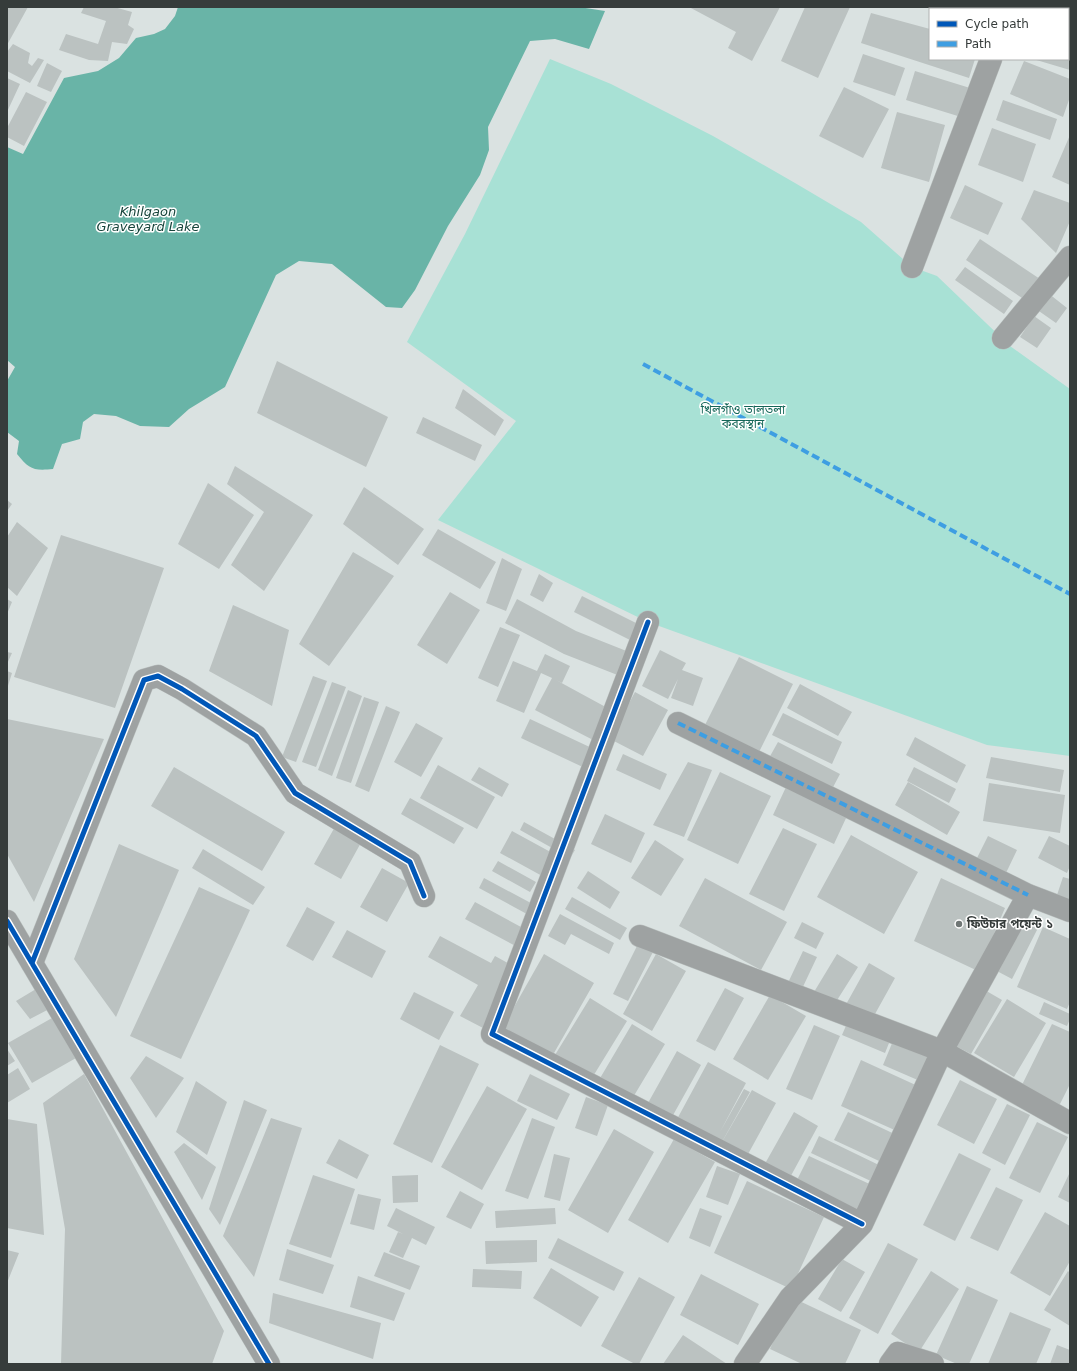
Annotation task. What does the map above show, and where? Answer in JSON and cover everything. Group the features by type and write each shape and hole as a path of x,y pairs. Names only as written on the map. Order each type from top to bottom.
{"street":[{"path":"912,267 991,60"},
{"path":"1003,338 1070,257"},
{"path":"648,622 492,1034 862,1224"},
{"path":"32,963 144,680 158,676 182,689 256,736 296,793 410,862 424,896"},
{"path":"678,723 1028,895 1070,911"},
{"path":"745,1364 790,1298 862,1224 942,1051 1028,895"},
{"path":"7,921 269,1364"},
{"path":"640,936 942,1051 1070,1123"},
{"path":"890,1364 898,1353 933,1364"}],"green space":[{"name":"খিলগাঁও তালতলা কবরস্থান","path":"550,59 611,84 713,136 861,222 912,267 937,276 1010,346 1070,389 1070,756 987,745 648,622 438,520 516,421 407,342 465,234"}],"water":[{"name":"Khilgaon Graveyard Lake","path":"178,7 579,7 605,11 589,49 555,39 530,41 488,127 489,150 480,175 448,226 415,290 402,308 386,307 332,264 299,261 276,275 225,387 189,409 169,427 140,426 116,416 94,414 83,422 80,439 62,444 53,469 41,470 32,468 28,466 17,454 19,441 7,432 7,381 15,367 7,360 7,147 23,154 64,78 98,71 119,58 136,38 154,34 165,29 175,16"}],"building":[{"path":"7,7 28,7 7,45"},
{"path":"84,7 114,7 132,12 128,25 134,29 127,44 112,42 108,61 89,60 59,50 66,34 98,44 106,21 81,13"},
{"path":"689,7 780,7 752,61 728,48 736,32"},
{"path":"805,7 850,7 818,78 781,61"},
{"path":"1040,7 1070,7 1070,19 1069,8"},
{"path":"871,13 929,29 929,60 975,60 969,78 861,43"},
{"path":"13,44 30,53 28,63 32,66 38,58 44,60 30,83 7,71 7,52"},
{"path":"1070,46 1070,70 1036,60 1069,60"},
{"path":"863,54 905,68 895,96 853,82"},
{"path":"1024,61 1070,79 1070,97 1063,117 1010,94"},
{"path":"47,63 62,71 51,92 37,86"},
{"path":"915,71 970,88 961,117 906,100"},
{"path":"7,78 20,84 7,112"},
{"path":"844,87 889,109 863,158 819,136"},
{"path":"26,92 47,102 24,146 7,137 7,128"},
{"path":"1003,100 1057,119 1050,140 996,120"},
{"path":"897,112 945,125 929,182 881,168"},
{"path":"992,128 1036,144 1023,182 978,165"},
{"path":"1070,135 1070,185 1052,177"},
{"path":"965,185 1003,203 988,235 950,218"},
{"path":"1034,190 1070,203 1070,221 1056,253 1021,219"},
{"path":"980,239 1040,279 1025,300 966,260"},
{"path":"965,267 1013,301 1004,314 955,280"},
{"path":"1048,293 1067,308 1056,323 1036,309"},
{"path":"1034,316 1051,328 1037,348 1020,337"},
{"path":"277,361 388,417 366,467 257,413"},
{"path":"463,389 504,420 495,436 455,408"},
{"path":"423,417 482,445 475,461 416,433"},
{"path":"235,466 313,515 264,591 231,565 264,512 227,484"},
{"path":"208,483 254,515 219,569 178,544"},
{"path":"364,487 424,529 398,565 343,524"},
{"path":"7,500 12,504 7,511"},
{"path":"17,522 48,548 17,596 7,587 7,537"},
{"path":"438,529 496,562 480,589 422,555"},
{"path":"61,535 164,568 115,708 14,677"},
{"path":"353,552 394,576 329,666 299,644"},
{"path":"502,558 522,569 506,611 486,603"},
{"path":"539,574 553,583 543,602 530,595"},
{"path":"450,592 480,610 447,664 417,645"},
{"path":"582,596 640,625 632,641 574,612"},
{"path":"7,599 12,602 7,614"},
{"path":"517,599 576,631 629,652 620,676 564,654 505,623"},
{"path":"233,605 289,630 272,706 209,671"},
{"path":"500,627 520,635 498,687 478,678"},
{"path":"660,650 686,663 682,670 703,678 693,706 671,698 678,679 668,699 642,686"},
{"path":"7,652 12,653 7,664"},
{"path":"545,654 570,666 562,683 556,680 613,711 597,742 535,710 552,678 541,673 524,713 496,701 513,661 537,671"},
{"path":"739,657 793,684 757,756 703,729"},
{"path":"7,671 12,673 7,689"},
{"path":"313,676 327,681 296,762 282,757"},
{"path":"332,682 346,687 316,767 302,762"},
{"path":"800,684 852,712 838,736 787,708"},
{"path":"348,690 362,696 332,776 318,770"},
{"path":"635,692 668,710 643,756 610,739"},
{"path":"364,697 379,702 351,783 336,778"},
{"path":"386,706 400,712 369,792 355,786"},
{"path":"783,713 842,742 832,764 772,735"},
{"path":"7,719 104,739 34,902 7,854"},
{"path":"530,719 596,750 587,769 521,738"},
{"path":"416,723 443,738 421,777 394,762"},
{"path":"915,737 966,765 957,783 906,755"},
{"path":"778,742 840,774 831,791 769,758"},
{"path":"623,754 667,774 660,790 616,770"},
{"path":"991,757 1064,770 1060,792 986,778"},
{"path":"688,762 712,770 684,837 653,825"},
{"path":"438,765 495,797 477,829 420,798"},
{"path":"174,767 285,832 262,871 151,806"},
{"path":"479,767 509,784 502,797 471,780"},
{"path":"914,767 956,789 949,803 907,781"},
{"path":"720,772 771,796 738,864 687,840"},
{"path":"908,782 960,812 947,835 895,805"},
{"path":"989,783 1065,795 1060,833 983,821"},
{"path":"786,787 847,816 834,844 773,815"},
{"path":"410,798 464,828 454,844 401,814"},
{"path":"605,814 645,833 631,863 591,844"},
{"path":"524,822 575,850 570,858 520,830"},
{"path":"336,825 363,839 341,879 314,864"},
{"path":"783,828 817,844 784,911 749,894"},
{"path":"512,831 556,855 544,877 500,853"},
{"path":"851,835 918,872 884,934 817,897"},
{"path":"988,836 1017,850 1006,873 977,858"},
{"path":"1049,836 1070,846 1070,866 1067,873 1038,858"},
{"path":"655,840 684,859 661,896 631,878"},
{"path":"119,844 179,870 116,1017 74,959"},
{"path":"203,849 265,887 253,905 192,868"},
{"path":"498,861 536,882 530,892 492,871"},
{"path":"382,868 409,883 387,922 360,907"},
{"path":"588,871 620,892 610,909 577,888"},
{"path":"1063,877 1070,879 1070,903 1056,898"},
{"path":"484,878 542,909 536,919 479,888"},
{"path":"705,878 787,922 761,970 679,926"},
{"name":"ফিউচার পয়েন্ট ১","path":"941,878 1005,908 978,971 914,941"},
{"path":"199,887 250,910 181,1059 130,1036"},
{"path":"572,897 627,928 620,940 565,909"},
{"path":"475,902 534,934 525,951 465,919"},
{"path":"307,907 335,922 313,961 286,946"},
{"path":"560,914 614,943 609,954 571,934 565,945 548,936"},
{"path":"1021,920 1038,928 1012,979 995,970"},
{"path":"802,922 824,933 816,949 794,938"},
{"path":"1043,927 1070,939 1070,1002 1067,1009 1017,987"},
{"path":"347,930 386,951 372,978 332,957"},
{"path":"440,936 491,963 495,956 517,968 483,1028 460,1016 478,985 428,957"},
{"path":"639,942 654,950 628,1001 613,994"},
{"path":"803,951 817,957 800,993 786,987"},
{"path":"544,954 594,983 550,1060 500,1032"},
{"path":"656,954 686,971 652,1031 623,1014"},
{"path":"837,954 858,967 834,1005 814,992"},
{"path":"869,963 895,978 870,1023 844,1008"},
{"path":"41,986 53,1007 30,1019 16,1001"},
{"path":"725,988 744,998 715,1051 696,1041"},
{"path":"983,989 1002,1000 971,1054 952,1044"},
{"path":"414,992 454,1012 439,1040 400,1019"},
{"path":"770,995 806,1016 768,1080 733,1059"},
{"path":"590,998 627,1021 592,1078 555,1055"},
{"path":"1007,999 1046,1023 1014,1077 974,1053"},
{"path":"1044,1002 1070,1014 1070,1019 1067,1026 1039,1014"},
{"path":"52,1018 76,1058 32,1083 8,1043"},
{"path":"848,1021 891,1038 885,1053 842,1035"},
{"path":"632,1024 665,1044 629,1104 596,1085"},
{"path":"1052,1024 1070,1032 1070,1084 1058,1108 1020,1089"},
{"path":"814,1025 840,1036 812,1100 786,1089"},
{"path":"893,1041 931,1057 920,1081 883,1065"},
{"path":"440,1045 479,1064 432,1163 393,1144"},
{"path":"7,1049 15,1061 7,1066"},
{"path":"677,1051 701,1065 672,1117 648,1103"},
{"path":"146,1056 184,1078 156,1118 130,1078"},
{"path":"861,1060 920,1087 899,1132 841,1106"},
{"path":"708,1062 746,1083 720,1132 744,1089 750,1092 723,1140 676,1121"},
{"path":"18,1068 30,1089 7,1103 7,1075"},
{"path":"84,1074 224,1331 212,1364 61,1364 65,1229 43,1103"},
{"path":"530,1074 570,1094 557,1120 517,1101"},
{"path":"960,1080 997,1099 974,1144 937,1125"},
{"path":"196,1081 227,1102 207,1155 176,1132"},
{"path":"487,1086 527,1109 482,1190 441,1167"},
{"path":"752,1090 776,1103 747,1156 722,1142"},
{"path":"586,1097 608,1105 597,1136 575,1128"},
{"path":"244,1100 267,1110 220,1225 209,1209"},
{"path":"1007,1104 1030,1115 1005,1165 982,1153"},
{"path":"794,1112 818,1126 787,1183 762,1169"},
{"path":"848,1112 905,1139 892,1167 834,1140"},
{"path":"271,1118 302,1128 254,1277 223,1236"},
{"path":"532,1118 555,1127 528,1199 505,1191"},
{"path":"7,1119 37,1124 44,1235 7,1228"},
{"path":"1037,1122 1068,1137 1040,1193 1009,1178"},
{"path":"614,1129 654,1152 608,1233 568,1210"},
{"path":"819,1136 883,1167 875,1183 811,1153"},
{"path":"339,1139 369,1155 357,1179 326,1163"},
{"path":"674,1139 715,1162 668,1243 628,1220"},
{"path":"184,1143 216,1167 202,1200 174,1152"},
{"path":"959,1153 991,1169 955,1241 923,1225"},
{"path":"554,1154 570,1158 560,1201 544,1197"},
{"path":"809,1156 876,1187 863,1214 796,1182"},
{"path":"717,1166 740,1174 728,1205 706,1197"},
{"path":"1070,1172 1070,1203 1058,1197"},
{"path":"313,1175 355,1189 331,1258 289,1244"},
{"path":"418,1175 418,1202 393,1203 392,1176"},
{"path":"747,1181 824,1217 791,1289 714,1253"},
{"path":"996,1187 1023,1200 998,1251 970,1238"},
{"path":"460,1191 484,1204 471,1229 446,1217"},
{"path":"358,1194 381,1199 374,1230 350,1224"},
{"path":"396,1208 435,1227 426,1245 412,1238 403,1258 389,1252 398,1232 403,1234 387,1226"},
{"path":"555,1208 556,1224 496,1228 495,1211"},
{"path":"700,1208 722,1216 710,1247 689,1238"},
{"path":"1045,1212 1070,1226 1070,1261 1050,1296 1010,1273"},
{"path":"558,1238 624,1272 614,1291 548,1258"},
{"path":"537,1240 537,1262 486,1264 485,1241"},
{"path":"888,1243 918,1259 878,1334 849,1318"},
{"path":"287,1249 334,1265 323,1294 279,1280"},
{"path":"7,1250 19,1253 7,1283"},
{"path":"384,1252 420,1266 410,1290 374,1276"},
{"path":"842,1259 865,1272 841,1312 818,1299"},
{"path":"551,1268 599,1297 581,1327 533,1298"},
{"path":"473,1269 522,1271 521,1289 472,1287"},
{"path":"931,1271 959,1289 919,1352 891,1334"},
{"path":"1068,1271 1070,1273 1070,1326 1044,1310"},
{"path":"701,1274 759,1304 738,1345 680,1315"},
{"path":"358,1276 405,1293 394,1321 350,1307"},
{"path":"639,1277 675,1297 639,1364 635,1364 601,1346"},
{"path":"967,1286 998,1300 969,1364 957,1364 936,1355"},
{"path":"273,1293 381,1323 373,1359 269,1323"},
{"path":"793,1298 861,1330 845,1364 802,1364 770,1349"},
{"path":"1010,1312 1051,1329 1036,1364 988,1364"},
{"path":"683,1335 727,1364 663,1364"},
{"path":"1057,1345 1070,1350 1070,1364 1050,1364"}],"marked path":[{"path":"643,364 1070,594"},
{"path":"678,723 1028,895"}],"cycle path":[{"path":"648,622 492,1034 862,1224"},
{"path":"32,963 144,680 158,676 182,689 256,736 295,793 410,862 424,896"},
{"path":"7,921 269,1364"}],"place":[{"name":"ফিউচার পয়েন্ট ১","path":"959,924"}]}
